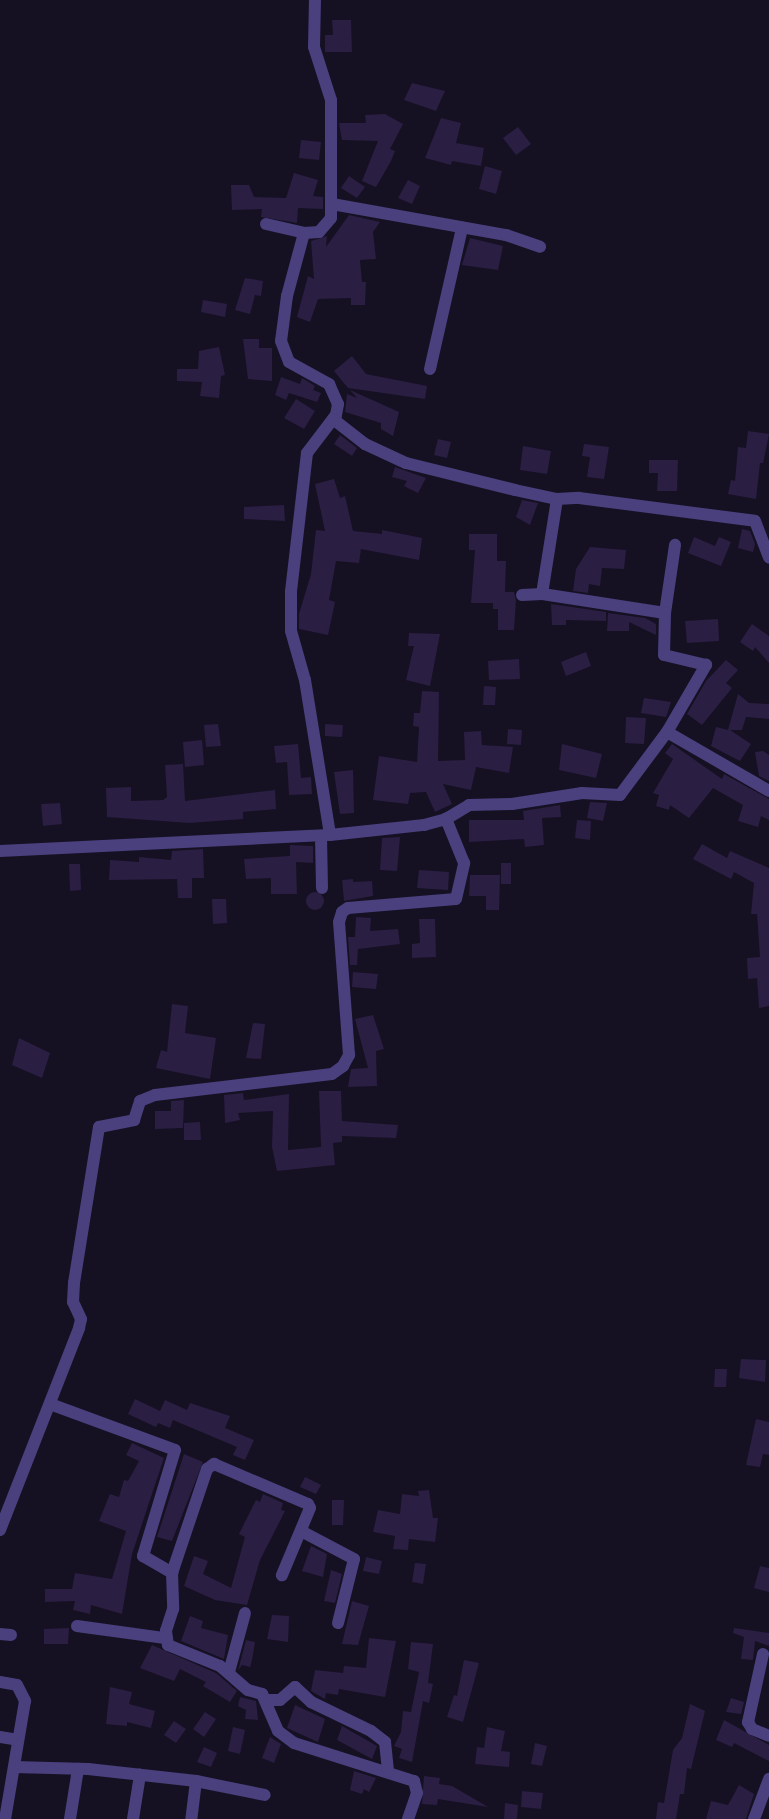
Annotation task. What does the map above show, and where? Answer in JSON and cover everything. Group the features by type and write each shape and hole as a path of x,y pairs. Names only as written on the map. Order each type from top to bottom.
{"street":[{"path":"266,224 304,233 324,231 330,220 332,204 331,100 314,47 315,0"},
{"path":"332,204 514,237 540,247"},
{"path":"430,369 462,228"},
{"path":"304,233 287,296 281,341 293,365 334,390 338,404 333,419 307,453 291,591 291,632 305,680 325,835 322,888"},
{"path":"333,419 365,444 406,463 556,499 579,498 755,521 769,557"},
{"path":"543,594 556,499"},
{"path":"0,851 325,835 446,819 469,805 512,804 582,793 620,795 667,732 706,665 664,655 664,613 675,545"},
{"path":"522,595 543,594 664,613"},
{"path":"667,732 769,791"},
{"path":"0,1530 81,1318 72,1302 99,1127 134,1120 140,1101 155,1095 332,1074 343,1066 349,1055 339,922 342,912 348,908 456,899 464,863 446,819"},
{"path":"50,1404 175,1450 143,1556 172,1574"},
{"path":"282,1575 310,1508 305,1502 214,1464 207,1469 172,1574 173,1609 165,1638 170,1647 229,1672 266,1700 283,1737 309,1750 388,1772 416,1784 408,1819"},
{"path":"301,1531 355,1560 338,1623"},
{"path":"229,1672 245,1613"},
{"path":"76,1626 165,1638"},
{"path":"763,1654 748,1722 752,1729 769,1736"},
{"path":"0,1682 16,1685 25,1701 14,1767 4,1796 5,1819"},
{"path":"266,1700 279,1700 295,1687 311,1702 371,1731 386,1742 388,1772"},
{"path":"0,1737 18,1740"},
{"path":"14,1767 78,1769 196,1781 266,1795"},
{"path":"70,1819 78,1769"},
{"path":"133,1819 140,1775"},
{"path":"754,1819 769,1779"},
{"path":"191,1819 196,1781"}],"building":[{"path":"332,20 351,20 352,52 325,52 325,35 333,35"},
{"path":"412,83 445,91 436,111 404,100"},
{"path":"385,114 403,124 390,149 395,151 391,161 376,187 362,181 378,141 342,140 339,123 366,123 365,115"},
{"path":"441,118 461,123 456,143 484,148 481,166 452,161 451,165 425,158"},
{"path":"518,127 531,144 516,155 503,138"},
{"path":"301,140 321,142 319,160 299,158"},
{"path":"485,166 502,171 496,194 479,189"},
{"path":"294,173 318,180 313,196 323,197 323,209 298,208 297,223 261,217 262,209 232,210 231,185 249,185 254,197 286,198"},
{"path":"349,176 365,187 357,198 341,188"},
{"path":"408,180 420,186 412,204 398,198"},
{"path":"349,215 380,222 373,232 376,259 360,260 362,282 366,282 365,305 351,305 351,298 318,299 310,322 297,317 308,276 314,279 311,241 327,236 326,247"},
{"path":"470,238 503,246 498,270 462,265"},
{"path":"245,278 263,281 261,296 255,295 250,314 235,310"},
{"path":"203,300 227,304 225,317 201,312"},
{"path":"243,339 259,339 259,348 272,348 272,381 248,379"},
{"path":"219,347 225,375 221,376 219,398 200,396 202,382 177,381 177,369 198,369 199,351"},
{"path":"352,356 366,374 427,386 425,399 348,388 334,371"},
{"path":"281,377 300,384 302,378 315,386 313,390 321,393 317,402 289,393 286,400 275,395"},
{"path":"350,390 399,412 393,436 381,429 381,423 345,412 347,394 357,398"},
{"path":"296,399 315,411 304,429 284,418"},
{"path":"748,431 769,434 763,463 760,463 756,499 728,494 731,480 735,481 738,447 746,448"},
{"path":"340,435 357,448 352,456 334,444"},
{"path":"438,439 451,442 447,458 434,455"},
{"path":"584,444 609,447 604,479 587,477 590,457 582,456"},
{"path":"523,446 551,451 547,474 520,470"},
{"path":"649,460 678,460 677,491 657,491 658,473 649,473"},
{"path":"395,467 426,478 418,493 404,486 407,481 392,477"},
{"path":"334,479 340,498 345,496 353,531 382,534 382,530 422,538 419,560 361,549 359,563 336,561 329,600 335,602 328,635 299,629 299,614 311,574 316,530 325,531 315,484"},
{"path":"522,500 538,503 530,525 516,517"},
{"path":"284,505 285,521 244,519 244,507"},
{"path":"742,529 750,531 755,544 753,552 738,548"},
{"path":"469,534 497,534 497,561 506,561 505,592 514,592 516,600 514,630 498,630 498,609 493,609 493,603 471,603 475,550 469,550"},
{"path":"694,537 715,546 719,537 731,542 721,566 688,553"},
{"path":"590,547 626,550 624,569 602,568 600,586 589,584 588,593 573,591 576,569"},
{"path":"551,604 606,612 606,621 566,620 566,625 552,625"},
{"path":"608,613 645,618 656,624 656,635 629,622 629,631 607,631"},
{"path":"718,619 719,641 687,643 685,621"},
{"path":"752,624 769,636 769,663 755,647 753,651 740,642"},
{"path":"409,633 440,634 430,686 406,680 414,646 408,646"},
{"path":"586,652 591,666 566,676 561,662"},
{"path":"519,659 520,679 489,680 488,661"},
{"path":"726,660 738,670 726,683 732,688 702,725 687,714 706,681"},
{"path":"484,686 496,687 495,705 483,705"},
{"path":"422,691 439,692 438,761 465,760 464,732 481,731 482,745 513,747 509,773 476,767 471,790 443,784 452,804 435,812 426,792 410,793 408,804 373,800 379,756 417,762 419,727 413,726 414,713 420,713"},
{"path":"738,694 749,703 769,704 769,719 746,717 742,730 730,730 751,744 740,761 711,746 716,727 728,730"},
{"path":"644,698 671,702 666,717 641,713"},
{"path":"626,717 646,718 644,744 625,743"},
{"path":"218,724 221,746 206,747 204,725"},
{"path":"325,724 343,725 342,737 325,736"},
{"path":"508,729 522,730 521,745 507,744"},
{"path":"202,740 204,765 185,767 183,742"},
{"path":"298,744 301,778 311,777 312,794 289,795 287,762 276,763 274,746"},
{"path":"562,744 602,754 596,778 559,770"},
{"path":"672,744 722,779 724,774 769,799 769,820 761,816 758,827 738,821 743,805 713,788 689,818 670,805 669,810 656,806 659,795 653,793 673,759 665,753"},
{"path":"763,751 769,755 769,781 759,776 755,752"},
{"path":"183,764 185,801 275,790 276,809 243,812 243,819 189,823 107,817 106,788 131,787 131,801 163,800 167,797 165,765"},
{"path":"353,770 354,813 340,814 334,772"},
{"path":"590,802 607,803 603,821 587,818"},
{"path":"60,803 62,824 43,826 41,804"},
{"path":"560,805 561,817 542,818 544,845 525,847 524,839 469,842 469,820 524,820 523,811"},
{"path":"577,820 591,821 590,840 575,838"},
{"path":"400,837 397,871 380,870 382,838"},
{"path":"702,844 727,858 730,851 769,868 769,1006 759,1008 757,978 748,979 747,958 760,957 757,914 751,914 754,883 734,872 731,879 693,859"},
{"path":"290,845 313,846 313,863 296,862 297,894 271,894 271,878 246,879 244,859 290,856"},
{"path":"203,849 204,878 192,878 192,898 178,898 177,879 109,880 110,860 139,862 139,857 171,860 172,851"},
{"path":"501,863 511,863 511,884 501,884"},
{"path":"69,864 80,864 81,890 70,891"},
{"path":"419,870 449,872 448,890 417,888"},
{"path":"470,875 500,875 499,910 486,910 486,896 469,896"},
{"path":"353,879 353,882 372,881 373,896 344,901 342,880"},
{"path":"315,892 321,895 324,901 321,907 315,910 309,907 306,901 309,895"},
{"path":"212,899 226,899 227,923 213,924"},
{"path":"356,917 371,918 370,931 398,929 400,944 358,949 357,965 350,965 348,937 355,937"},
{"path":"419,919 435,919 436,957 412,958 412,944 420,943"},
{"path":"353,972 378,974 376,989 352,987"},
{"path":"172,1004 188,1006 185,1033 216,1038 210,1079 156,1068 161,1050 167,1052"},
{"path":"373,1015 384,1049 376,1051 377,1086 348,1087 351,1069 368,1068 355,1019"},
{"path":"253,1023 265,1024 261,1059 246,1058"},
{"path":"19,1038 50,1053 42,1078 12,1065"},
{"path":"319,1091 341,1091 342,1121 398,1125 396,1138 342,1136 342,1142 333,1143 335,1165 277,1171 272,1147 273,1111 238,1113 240,1120 225,1123 224,1095 243,1093 244,1100 289,1094 288,1150 321,1147"},
{"path":"184,1100 183,1128 155,1129 155,1111 171,1111 171,1101"},
{"path":"200,1122 201,1140 184,1140 184,1123"},
{"path":"741,1359 766,1360 765,1382 739,1378"},
{"path":"715,1369 727,1369 726,1387 714,1387"},
{"path":"135,1399 160,1411 165,1400 187,1410 190,1403 230,1416 225,1428 254,1440 245,1460 233,1455 237,1447 173,1420 170,1428 158,1423 156,1427 128,1414"},
{"path":"756,1419 769,1422 769,1455 763,1454 760,1467 746,1465"},
{"path":"132,1443 164,1458 132,1554 122,1614 91,1605 90,1614 73,1610 75,1601 45,1602 45,1589 72,1589 75,1573 112,1579 126,1531 99,1521 110,1494 119,1497 124,1480 128,1481 139,1461 126,1455"},
{"path":"184,1454 203,1462 172,1541 157,1537"},
{"path":"305,1477 321,1485 316,1494 300,1487"},
{"path":"429,1490 433,1518 438,1518 435,1542 409,1539 408,1550 393,1549 395,1536 373,1532 378,1510 400,1514 402,1494 419,1496 418,1491"},
{"path":"263,1494 283,1503 281,1510 285,1511 260,1560 247,1605 215,1600 184,1586 194,1556 208,1561 203,1574 231,1588 245,1537 239,1534 256,1500 260,1502"},
{"path":"332,1500 344,1500 343,1525 332,1525"},
{"path":"311,1546 327,1554 323,1577 302,1571"},
{"path":"366,1557 382,1561 379,1574 363,1571"},
{"path":"415,1563 426,1564 423,1584 412,1582"},
{"path":"760,1566 769,1568 769,1592 754,1588"},
{"path":"331,1570 342,1574 335,1603 324,1601"},
{"path":"352,1601 369,1606 358,1645 342,1644"},
{"path":"272,1615 289,1616 288,1642 267,1639"},
{"path":"190,1616 203,1621 201,1628 228,1635 224,1659 181,1641"},
{"path":"69,1628 68,1644 44,1644 44,1629"},
{"path":"734,1628 769,1633 769,1646 755,1641 753,1660 741,1659 744,1637 733,1633"},
{"path":"369,1638 396,1641 385,1697 339,1689 338,1695 326,1693 325,1699 311,1691 315,1670 343,1673 344,1666 366,1668"},
{"path":"246,1640 255,1642 252,1660 250,1667 242,1665 238,1671"},
{"path":"411,1642 433,1644 428,1683 433,1684 429,1703 423,1701 412,1762 399,1758 402,1749 394,1746 401,1732 403,1711 411,1712 419,1672 408,1669"},
{"path":"152,1645 216,1673 237,1691 230,1702 203,1686 206,1682 180,1669 174,1681 140,1668"},
{"path":"464,1660 479,1663 463,1722 447,1717 454,1695 457,1696"},
{"path":"110,1687 132,1692 129,1704 155,1711 151,1728 127,1722 127,1726 106,1724"},
{"path":"240,1697 256,1701 258,1720 245,1719 246,1710 238,1706"},
{"path":"731,1698 744,1702 741,1714 726,1712"},
{"path":"690,1704 705,1711 691,1769 687,1768 684,1794 680,1794 676,1819 656,1819 658,1802 664,1803 673,1750 682,1738"},
{"path":"295,1705 325,1719 318,1742 287,1728"},
{"path":"205,1712 216,1719 204,1737 193,1729"},
{"path":"724,1720 769,1745 769,1761 734,1743 732,1747 716,1740"},
{"path":"174,1721 186,1729 176,1743 164,1735"},
{"path":"342,1726 377,1746 372,1759 337,1740"},
{"path":"233,1727 245,1730 240,1754 228,1751"},
{"path":"487,1727 505,1731 501,1751 510,1752 509,1767 475,1764 477,1747 484,1748"},
{"path":"270,1737 281,1744 274,1763 262,1758"},
{"path":"535,1743 547,1746 542,1766 531,1764"},
{"path":"204,1747 217,1753 211,1767 197,1762"},
{"path":"354,1771 376,1778 369,1792 364,1789 362,1794 350,1790"},
{"path":"424,1776 440,1778 439,1784 452,1786 488,1807 438,1799 437,1805 422,1804"},
{"path":"739,1785 754,1794 746,1819 706,1819 711,1801 728,1805"},
{"path":"522,1791 543,1793 541,1809 521,1807"},
{"path":"505,1803 518,1805 517,1819 504,1819"}]}
